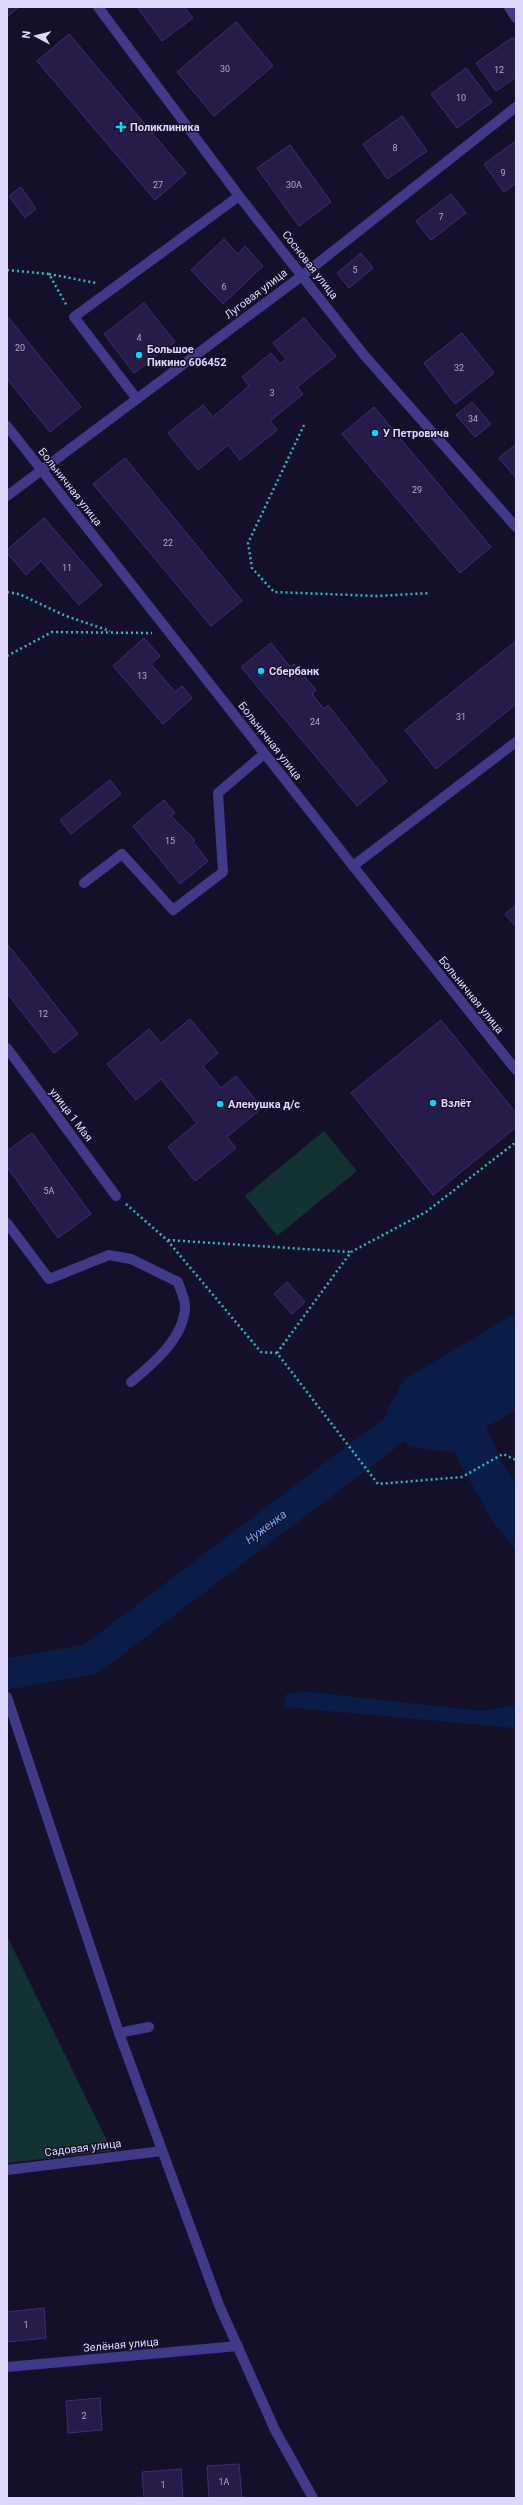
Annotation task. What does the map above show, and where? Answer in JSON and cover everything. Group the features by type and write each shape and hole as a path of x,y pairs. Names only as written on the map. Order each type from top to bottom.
{"street":[{"name":"Сосновая улица","path":"98,7 239,196 303,275 364,355 516,527"},
{"path":"509,7 516,18"},
{"name":"Луговая улица","path":"7,496 303,275 516,107"},
{"path":"137,399 74,317 239,196"},
{"name":"Больничная улица","path":"7,426 264,754 516,1070"},
{"path":"353,866 516,742"},
{"path":"84,883 122,854 173,910 223,872 218,794 264,754"},
{"name":"улица 1 Мая","path":"7,1048 116,1196"},
{"path":"7,1223 49,1280 109,1255 131,1259 178,1282 185,1306 176,1336 155,1362 131,1382"},
{"path":"7,1697 21,1735 119,2034 220,2305 275,2430 314,2498"},
{"path":"119,2034 149,2028"},
{"name":"Садовая улица","path":"7,2170 162,2151"},
{"name":"Зелёная улица","path":"7,2367 238,2346"}],"path":[{"path":"7,270 49,274 114,287"},
{"path":"49,274 74,317"},
{"path":"304,425 248,543 252,568 274,592 377,596 430,593"},
{"path":"7,592 19,594 66,616 112,632 121,634 169,633"},
{"path":"7,656 52,632 112,632"},
{"path":"277,1353 351,1252 426,1212 516,1142"},
{"path":"116,1196 167,1240 261,1352 277,1353 378,1484 462,1477 503,1454 516,1460"},
{"path":"167,1240 351,1252"}],"green space":[{"path":"324,1131 357,1171 277,1236 245,1196"},
{"path":"7,1936 112,2151 7,2163"}],"water":[{"path":"516,1313 516,1410 486,1427 503,1465 516,1483 516,1551 491,1519 455,1453 409,1446 395,1429 386,1413 404,1380"},
{"path":"301,1691 481,1711 516,1705 516,1728 285,1707 285,1695"}],"building":[{"path":"7,7 19,7 7,17"},
{"path":"137,7 184,7 193,18 162,41"},
{"path":"236,22 273,66 214,116 177,72"},
{"name":"Поликлиника","path":"69,34 186,173 155,200 37,61"},
{"path":"513,37 516,41 516,77 496,91 476,63"},
{"path":"466,68 492,102 457,128 431,94"},
{"path":"402,116 427,151 387,179 363,144"},
{"path":"516,141 516,183 504,192 484,164"},
{"path":"290,145 331,202 299,226 257,168"},
{"path":"21,187 36,209 25,218 9,196"},
{"path":"451,194 466,213 431,240 416,221"},
{"path":"224,239 238,254 245,246 263,266 223,304 191,270"},
{"path":"361,253 373,268 349,288 337,273"},
{"path":"144,303 175,342 134,373 104,334"},
{"path":"7,316 81,407 50,432 7,379"},
{"path":"304,318 336,356 297,387 303,394 270,421 277,430 240,460 228,445 198,470 168,433 203,405 213,417 249,386 242,377 271,353 280,364 286,359 273,343"},
{"path":"462,333 494,373 455,404 424,363"},
{"path":"472,402 491,424 475,437 456,415"},
{"path":"374,407 491,547 460,573 342,434"},
{"path":"516,444 516,478 499,458"},
{"path":"125,458 242,601 211,626 93,484"},
{"path":"44,518 102,585 79,605 41,561 26,575 7,553 7,550"},
{"path":"144,638 160,656 151,664 175,692 182,686 192,698 163,724 113,666"},
{"path":"516,641 516,704 436,769 405,730"},
{"path":"271,643 290,667 294,664 316,690 312,694 324,709 328,705 387,781 357,806 241,667"},
{"path":"110,780 121,794 71,834 60,820"},
{"path":"164,800 175,813 171,816 195,840 193,842 208,861 180,884 133,826"},
{"path":"516,905 516,927 505,914"},
{"path":"8,945 78,1034 54,1053 7,993"},
{"name":"Аленушка д/с","path":"190,1019 218,1053 203,1066 221,1088 236,1076 262,1108 227,1137 236,1148 195,1181 168,1147 197,1123 161,1079 136,1100 107,1064 149,1029 161,1043"},
{"name":"Взлёт","path":"441,1020 516,1113 516,1127 433,1195 351,1093"},
{"path":"32,1133 91,1214 58,1238 7,1167 7,1151"},
{"path":"287,1282 305,1302 292,1314 274,1294"},
{"path":"44,2308 46,2338 7,2342 7,2312"},
{"path":"100,2398 102,2430 68,2433 66,2401"},
{"path":"239,2464 242,2498 209,2498 207,2466"},
{"path":"181,2469 183,2498 144,2498 142,2472"}],"waterway":[{"name":"Нуженка","path":"7,1674 91,1659 395,1429 431,1406"}],"place":[{"name":"Поликлиника","path":"121,127"},
{"name":"Большое Пикино 606452","path":"139,355"},
{"name":"У Петровича","path":"375,433"},
{"name":"Сбербанк","path":"261,671"},
{"name":"Взлёт","path":"433,1103"},
{"name":"Аленушка д/с","path":"220,1104"}]}
